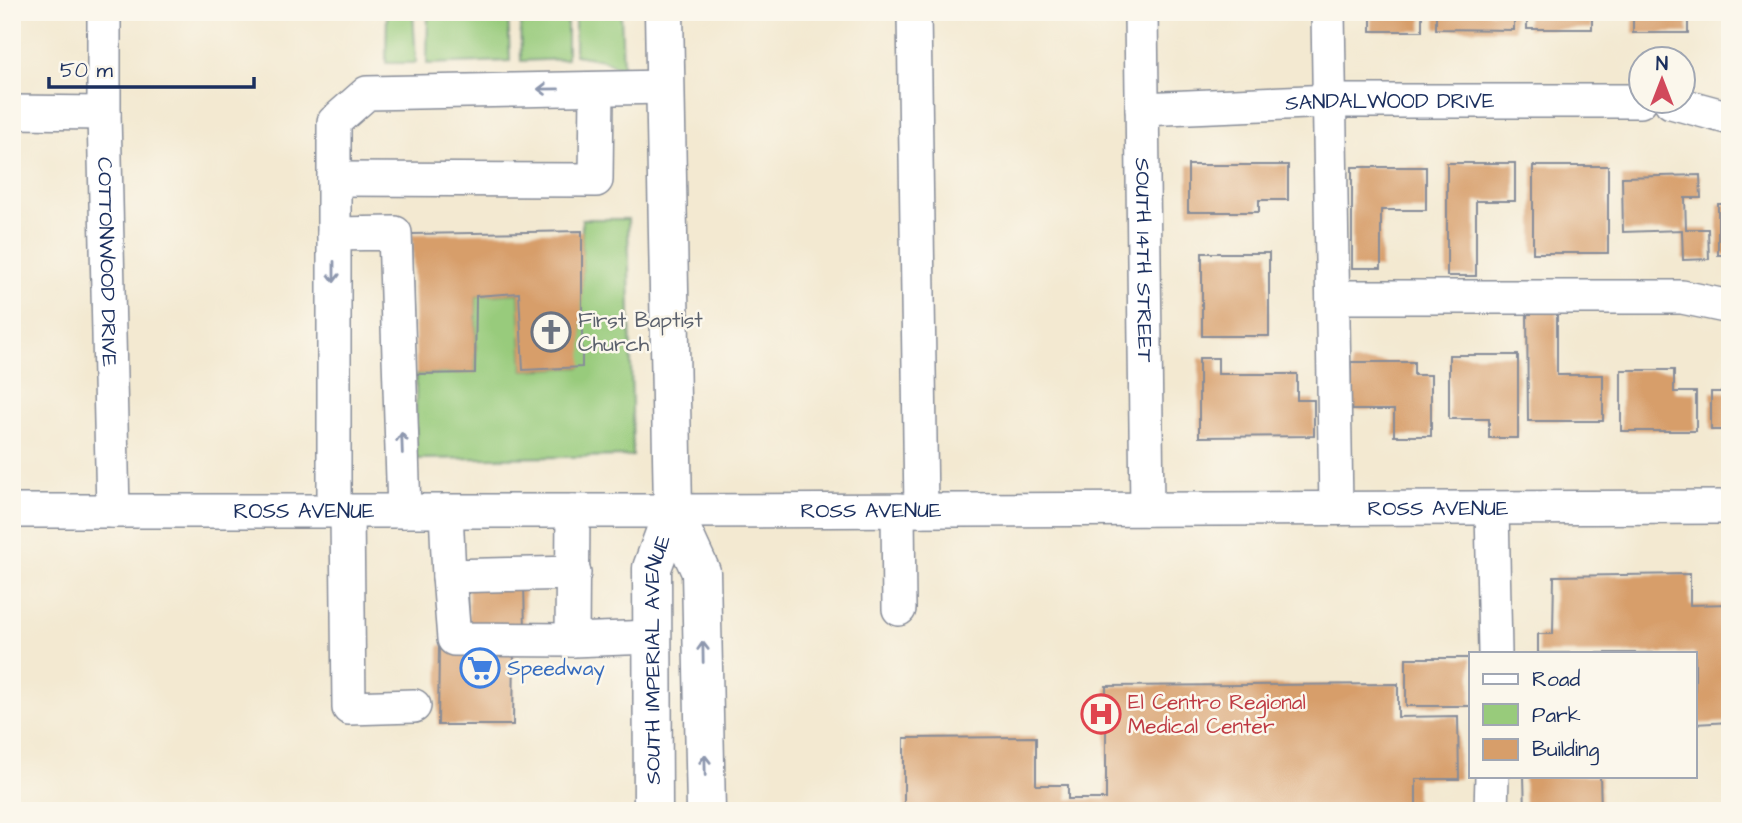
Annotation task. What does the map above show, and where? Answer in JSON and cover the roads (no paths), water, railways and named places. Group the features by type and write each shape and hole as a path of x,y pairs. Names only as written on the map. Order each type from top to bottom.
{"highway":[{"name":"SOUTH IMPERIAL AVENUE","path":"653,811 652,568 673,511 664,12"},
{"name":"SOUTH IMPERIAL AVENUE","path":"673,511 701,572 706,811"}],"street":[{"name":"COTTONWOOD DRIVE","path":"104,12 113,511"},
{"path":"899,609 910,510 914,12"},
{"name":"SOUTH 14TH STREET","path":"1141,12 1147,509"},
{"path":"1328,12 1336,509"},
{"path":"414,706 349,708 340,511 334,122 368,93 665,87"},
{"path":"334,179 596,180 597,89"},
{"name":"SANDALWOOD DRIVE","path":"1142,109 1330,101 1626,101"},
{"path":"1696,109 1730,118"},
{"path":"12,112 104,113"},
{"path":"334,234 395,233 404,511"},
{"path":"1333,297 1682,297 1730,307"},
{"name":"ROSS AVENUE","path":"12,511 1730,507"},
{"path":"1492,508 1495,652"},
{"path":"446,511 454,639 572,640 652,637"},
{"path":"572,640 573,511"},
{"path":"449,576 574,573"},
{"path":"1491,811 1492,778"}],"place":[{"name":"First Baptist Church","path":"551,332"},
{"name":"Speedway","path":"480,668"},
{"name":"El Centro Regional Medical Center","path":"1101,714"}]}
